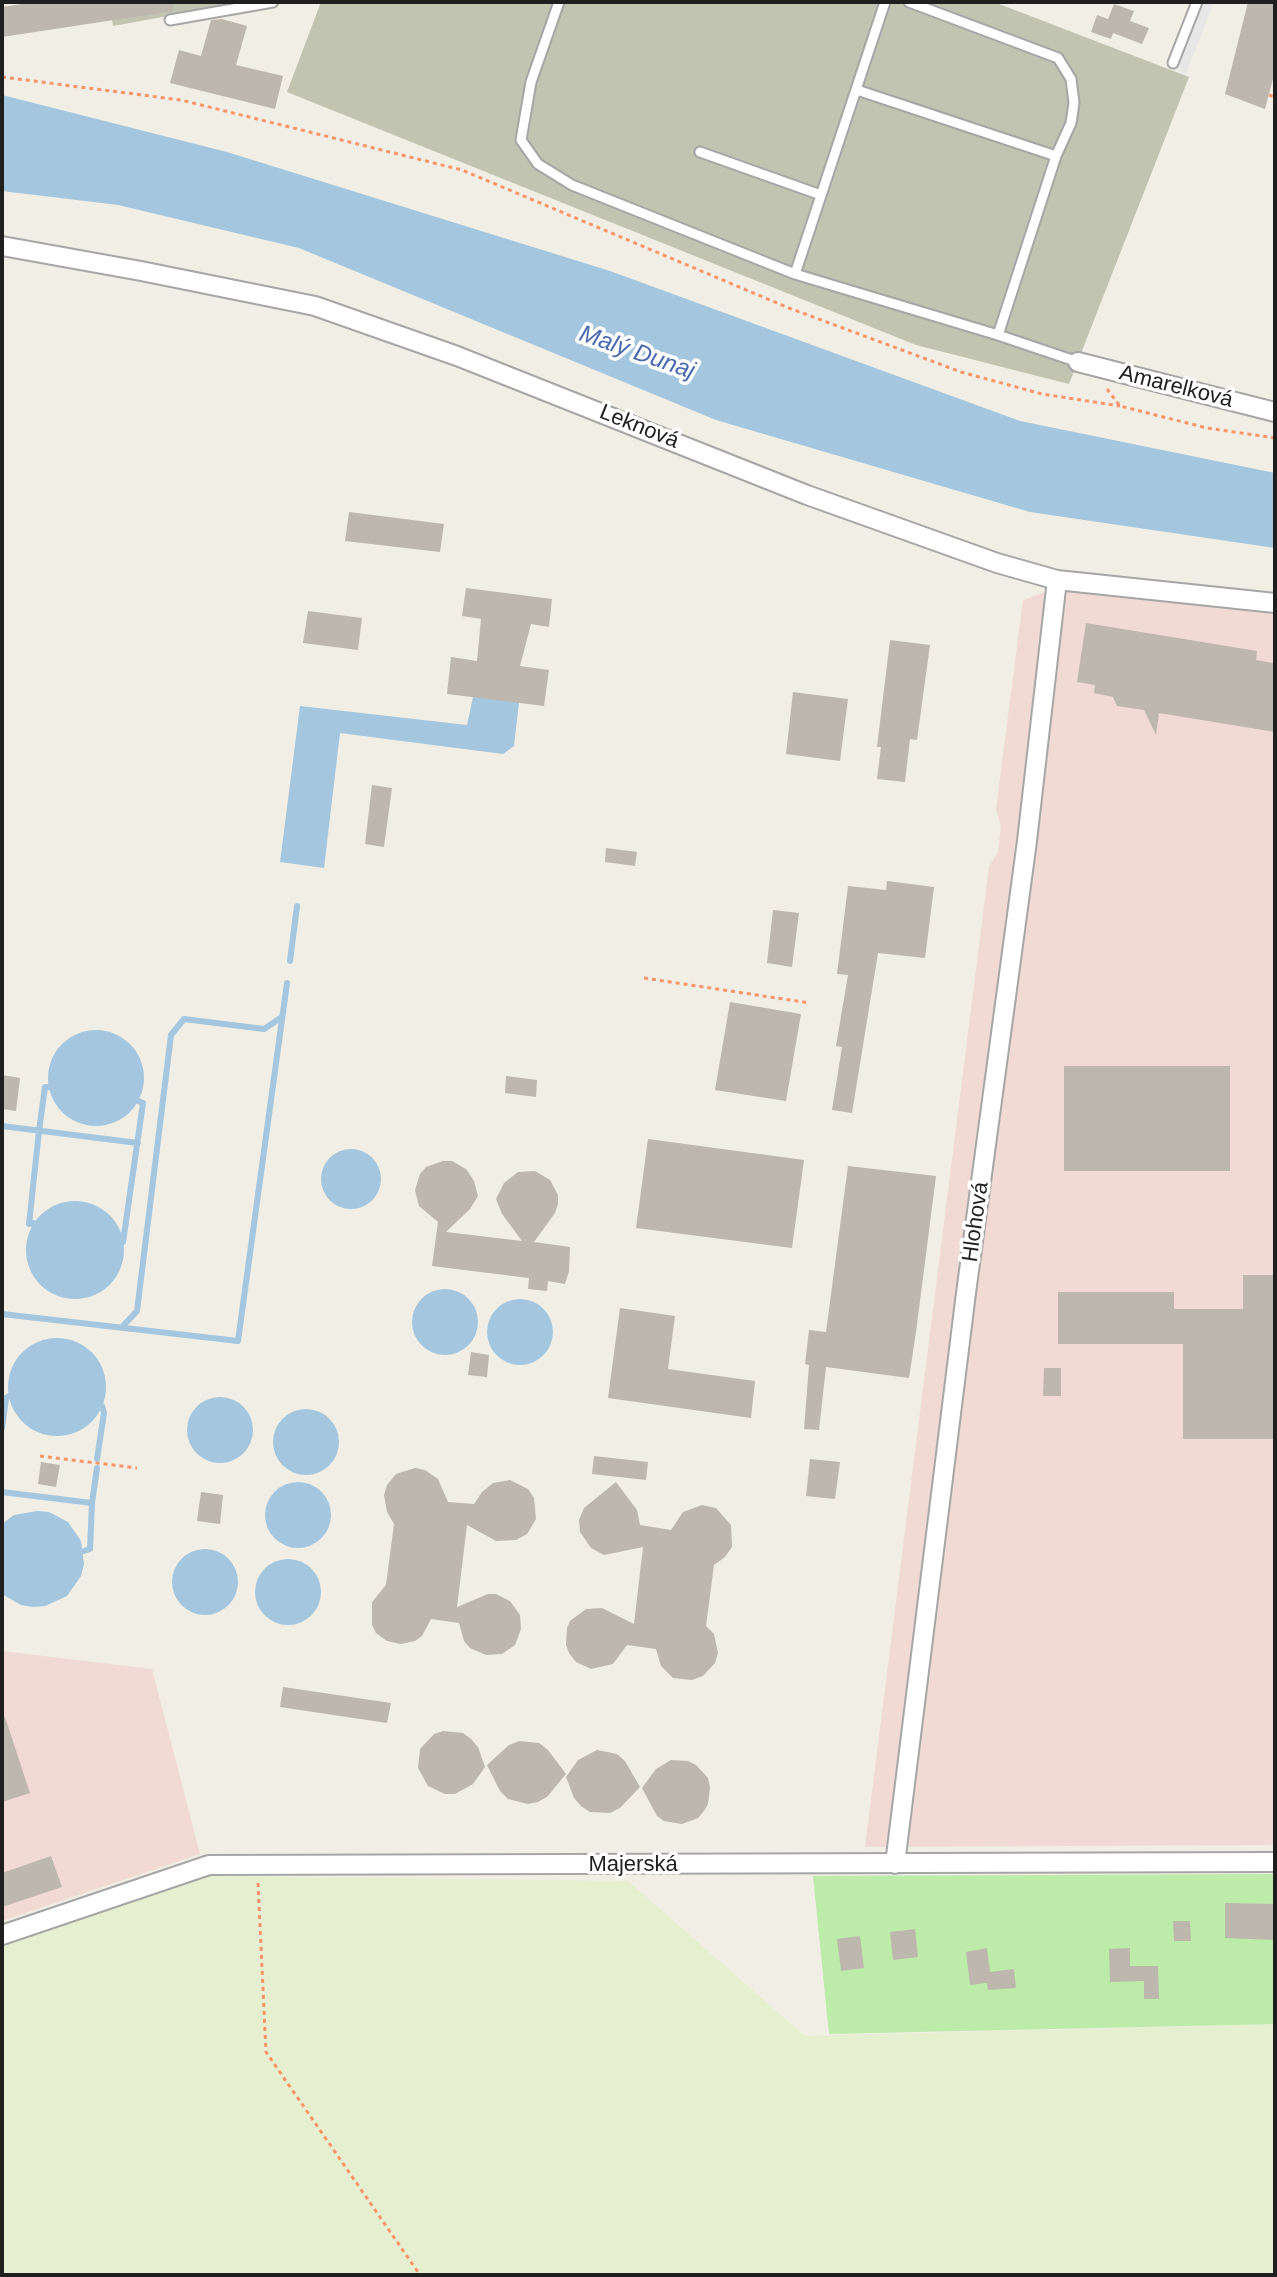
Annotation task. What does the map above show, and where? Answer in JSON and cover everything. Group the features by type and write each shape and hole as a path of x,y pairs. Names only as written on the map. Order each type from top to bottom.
{"street":[{"name":"Leknová","path":"2,246 315,306 471,361 807,495 997,563 1057,580 1275,603"},
{"name":"Amarelková","path":"1084,364 1275,412"},
{"name":"Hlohová","path":"895,1864 966,1293 1027,841 1057,580"},
{"name":"Majerská","path":"2,1935 209,1865 1275,1862"}],"lane":[{"path":"170,20 273,2"},
{"path":"559,2 531,82 521,140 538,164 572,185 795,274 1084,364"},
{"path":"795,274 885,2"},
{"path":"909,2 1058,58 1071,79 1074,103 1071,123 1056,156 998,335"},
{"path":"1173,63 1197,2"},
{"path":"857,90 1056,156"},
{"path":"700,152 821,195"}],"path":[{"path":"2,77 181,100 462,170 789,308 961,372 1042,394 1120,406 1207,428 1275,438"},
{"path":"1269,95 1275,97"},
{"path":"1084,364 1120,406"},
{"path":"644,978 810,1003"},
{"path":"40,1456 137,1468"},
{"path":"256,1865 261,1908 266,2052 420,2275"}],"shaded area":[{"path":"109,2 245,2 113,26"},
{"path":"321,2 994,2 1189,77 1069,384 916,345 287,92"},
{"path":"1199,2 1214,2 1186,74 1172,68"},
{"path":"1053,589 1275,611 1275,1845 865,1847 989,867 998,852 1001,827 996,809 1023,600"},
{"path":"2,1651 152,1669 200,1854 2,1921"},
{"path":"206,1876 628,1881 805,2036 1275,2024 1275,2275 2,2275 2,1946"}],"green space":[{"path":"1275,1874 1275,2024 829,2034 813,1876"}],"water":[{"name":"Malý Dunaj","path":"2,95 227,152 610,271 1020,421 1275,473 1275,548 1030,512 716,420 299,248 118,205 2,191"},
{"path":"473,697 519,702 514,746 503,754 340,733 324,868 280,862 300,706 467,725"},
{"path":"96,1030 114,1034 130,1044 140,1060 144,1078 140,1096 130,1112 114,1122 96,1126 78,1122 62,1112 52,1096 48,1078 52,1060 62,1044 78,1034"},
{"path":"351,1149 362,1151 372,1158 379,1168 379,1190 372,1200 362,1207 351,1209 340,1207 330,1200 323,1190 321,1179 323,1168 330,1158 340,1151"},
{"path":"75,1201 94,1205 110,1215 120,1231 124,1250 120,1269 110,1285 94,1295 75,1299 56,1295 40,1285 30,1269 26,1250 30,1231 40,1215 56,1205"},
{"path":"445,1289 468,1299 478,1322 468,1345 445,1355 422,1345 412,1322 422,1299"},
{"path":"520,1299 543,1309 553,1332 543,1355 520,1365 497,1355 487,1332 497,1309"},
{"path":"57,1338 76,1342 92,1352 102,1368 106,1387 102,1406 92,1422 76,1432 57,1436 38,1432 22,1422 12,1406 8,1387 12,1368 22,1352 38,1342"},
{"path":"220,1397 243,1407 253,1430 243,1453 220,1463 197,1453 187,1430 197,1407"},
{"path":"306,1409 329,1419 339,1442 329,1465 306,1475 283,1465 273,1442 283,1419"},
{"path":"298,1482 321,1492 331,1515 321,1538 298,1548 275,1538 265,1515 275,1492"},
{"path":"49,1512 68,1522 81,1541 84,1564 81,1576 67,1596 45,1606 33,1607 21,1605 2,1594 2,1524 14,1515"},
{"path":"205,1549 228,1559 238,1582 228,1605 205,1615 182,1605 172,1582 182,1559"},
{"path":"288,1559 311,1569 321,1592 311,1615 288,1625 265,1615 255,1592 265,1569"}],"building":[{"path":"34,2 173,2 173,11 2,37 2,7"},
{"path":"1248,2 1275,2 1275,71 1265,109 1225,94"},
{"path":"1114,4 1134,11 1130,21 1149,28 1142,44 1113,33 1111,39 1091,32 1097,15 1108,19"},
{"path":"222,19 247,26 236,65 283,76 275,109 170,83 179,50 201,56 211,20"},
{"path":"349,512 444,524 440,552 345,541"},
{"path":"466,588 552,599 549,627 531,624 520,666 549,670 544,706 447,694 451,657 477,661 481,619 462,616"},
{"path":"308,611 362,618 358,650 303,643"},
{"path":"1086,623 1257,651 1256,660 1273,663 1275,732 1159,713 1156,735 1144,710 1117,706 1113,697 1094,693 1095,685 1077,682"},
{"path":"890,640 930,645 917,740 910,739 905,782 877,779 881,747 877,747"},
{"path":"793,692 848,699 840,761 786,754"},
{"path":"372,785 392,788 384,847 365,844"},
{"path":"606,848 637,852 635,866 605,862"},
{"path":"887,881 934,887 925,958 878,953 852,1113 832,1110 842,1047 836,1046 848,975 837,974 848,886 886,890"},
{"path":"773,910 799,913 792,967 767,963"},
{"path":"730,1002 801,1014 786,1101 715,1090"},
{"path":"1064,1066 1230,1066 1230,1171 1064,1171"},
{"path":"2,1075 20,1078 16,1111 2,1109"},
{"path":"506,1076 537,1080 536,1097 505,1093"},
{"path":"648,1139 804,1160 792,1248 636,1228"},
{"path":"452,1161 466,1169 474,1181 478,1196 470,1209 446,1232 522,1241 502,1214 496,1199 504,1183 518,1172 535,1171 550,1180 558,1195 558,1204 534,1242 570,1247 565,1284 548,1281 547,1291 528,1289 529,1278 432,1266 438,1222 419,1206 415,1190 426,1167"},
{"path":"848,1166 936,1176 909,1378 826,1367 819,1430 804,1429 809,1330 826,1332"},
{"path":"1243,1275 1275,1275 1273,1439 1183,1439 1183,1344 1058,1344 1058,1292 1174,1292 1174,1309 1243,1309"},
{"path":"620,1308 675,1316 668,1369 755,1381 751,1418 608,1398"},
{"path":"471,1352 489,1355 487,1377 468,1375"},
{"path":"1044,1368 1061,1368 1061,1396 1043,1396"},
{"path":"594,1456 648,1462 646,1480 592,1474"},
{"path":"810,1459 840,1462 835,1499 806,1496"},
{"path":"41,1462 60,1465 56,1487 38,1484"},
{"path":"415,1468 425,1470 438,1479 448,1502 474,1504 493,1483 510,1480 528,1489 534,1498 536,1519 527,1534 516,1540 496,1541 467,1525 457,1607 488,1594 496,1594 510,1601 520,1615 521,1629 515,1645 502,1654 486,1655 470,1648 464,1641 459,1623 431,1619 422,1636 401,1644 387,1641 376,1633 372,1625 372,1602 386,1585 394,1524 387,1512 384,1495 396,1474"},
{"path":"616,1482 637,1510 640,1525 671,1530 683,1512 702,1505 716,1508 731,1525 732,1547 714,1565 706,1626 714,1634 718,1653 715,1663 703,1676 692,1680 673,1678 661,1666 656,1649 627,1645 613,1664 591,1669 576,1662 569,1653 567,1628 570,1621 586,1609 602,1608 634,1624 643,1547 604,1555 591,1548 580,1532 579,1520 584,1508"},
{"path":"201,1492 223,1495 220,1524 197,1521"},
{"path":"283,1687 391,1703 387,1723 280,1707"},
{"path":"5,1717 30,1793 2,1802 2,1718"},
{"path":"443,1731 463,1733 471,1739 478,1747 485,1767 473,1784 455,1794 445,1794 428,1786 418,1768 420,1749 434,1734"},
{"path":"519,1741 539,1743 566,1774 547,1797 538,1802 528,1804 508,1799 500,1791 487,1765 509,1745"},
{"path":"597,1750 617,1754 625,1761 640,1787 620,1808 610,1813 590,1812 581,1806 574,1798 566,1777 578,1760"},
{"path":"671,1760 696,1765 708,1778 710,1787 704,1811 698,1818 682,1824 664,1821 657,1816 642,1788 656,1769"},
{"path":"51,1856 62,1887 2,1907 2,1873"},
{"path":"1225,1903 1275,1904 1275,1940 1225,1938"},
{"path":"1173,1921 1190,1921 1191,1941 1174,1941"},
{"path":"915,1929 918,1957 893,1960 890,1932"},
{"path":"860,1936 864,1968 841,1971 837,1939"},
{"path":"987,1948 990,1972 1014,1969 1016,1988 988,1990 987,1983 970,1985 966,1952"},
{"path":"1130,1948 1130,1966 1158,1966 1159,1999 1144,1999 1144,1981 1110,1982 1109,1949"}],"waterway":[{"path":"290,961 297,906"},
{"path":"2,1314 238,1341 287,983"},
{"path":"122,1327 137,1311 171,1035 184,1019 264,1029 282,1017"},
{"path":"33,1223 29,1224 39,1131 45,1087 49,1087"},
{"path":"123,1242 143,1103 138,1101"},
{"path":"2,1126 138,1143"},
{"path":"2,1428 6,1398 9,1396"},
{"path":"97,1459 104,1413 102,1406"},
{"path":"84,1551 90,1549 97,1468"},
{"path":"2,1492 92,1503"}]}
